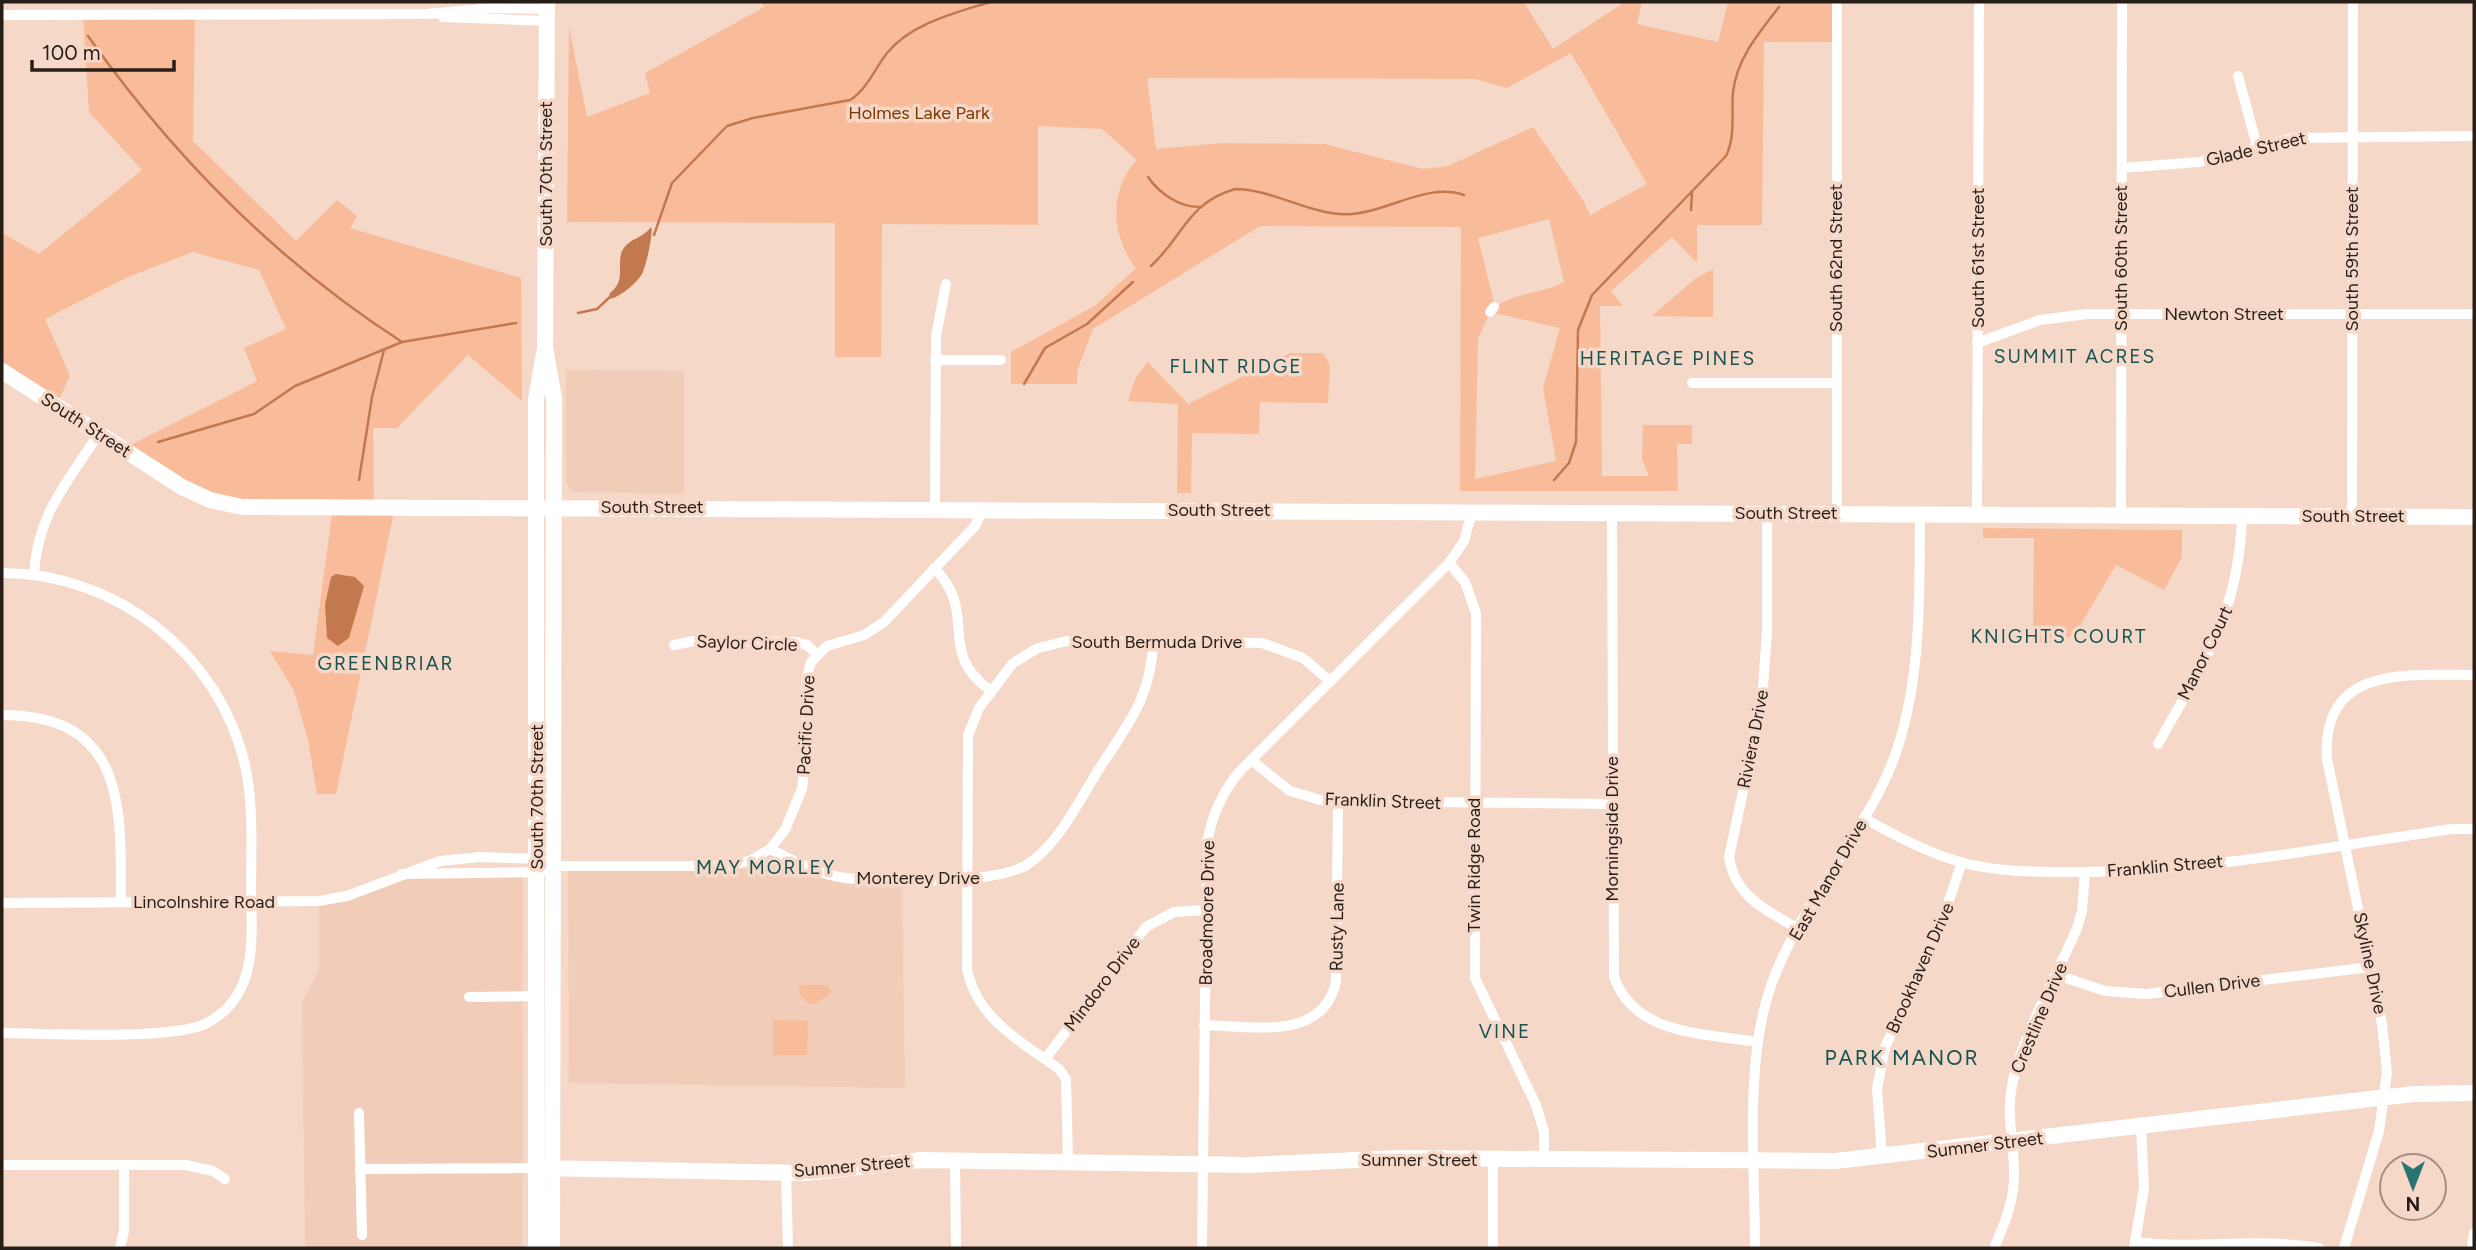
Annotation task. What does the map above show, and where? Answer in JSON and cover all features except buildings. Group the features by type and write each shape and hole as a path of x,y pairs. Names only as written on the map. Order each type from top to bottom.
{"main road":[{"name":"South 70th Street","path":"536,1248 544,1168 554,996 544,507 536,399 545,347 547,10"},
{"name":"South Street","path":"2,371 182,487 227,505 2474,517"},
{"name":"South 70th Street","path":"544,507 536,996 544,1168 552,1248"},
{"name":"Sumner Street","path":"544,1168 832,1172 906,1161 1299,1164 1398,1158 1755,1163 1882,1157 2385,1097 2440,1092 2474,1093"}],"street":[{"path":"266,2 266,15"},
{"name":"South 62nd Street","path":"1837,2 1837,513"},
{"name":"South 61st Street","path":"1977,514 1979,2"},
{"name":"South 60th Street","path":"2121,515 2122,2"},
{"name":"South 59th Street","path":"2352,516 2353,2"},
{"path":"2,15 427,14 489,21 547,10"},
{"path":"2238,76 2257,146"},
{"name":"Glade Street","path":"2122,167 2173,166 2294,138 2474,136"},
{"path":"935,509 935,360 939,314 946,284"},
{"name":"Newton Street","path":"1978,343 2040,320 2087,314 2474,314"},
{"path":"935,360 1001,360"},
{"path":"1692,383 1837,383"},
{"path":"34,574 36,544 44,518 99,433"},
{"name":"Pacific Drive","path":"770,849 785,830 802,789 806,757 806,681 816,654 831,644 854,639 875,629 975,526 983,509"},
{"name":"Broadmoore Drive","path":"1202,1248 1207,843 1214,814 1230,782 1449,563 1464,541 1472,512"},
{"name":"Morningside Drive","path":"1612,512 1612,965 1623,998 1642,1017 1661,1025 1757,1042"},
{"name":"Riviera Drive","path":"1767,513 1767,631 1762,702 1729,857 1735,880 1749,899 1799,929"},
{"name":"East Manor Drive","path":"1755,1248 1757,1042 1768,993 1799,929 1864,818 1891,765 1907,715 1914,654 1920,514"},
{"name":"Manor Court","path":"2158,744 2224,622 2238,574 2242,516"},
{"name":"Twin Ridge Road","path":"1449,563 1465,582 1476,612 1475,978 1536,1105 1544,1132 1544,1160"},
{"path":"934,568 948,581 957,601 963,661 975,679 990,690"},
{"path":"2,573 34,574 84,586 135,611 179,646 209,682 230,720 245,764 251,808 252,902 248,973 232,1003 207,1023 169,1032 2,1033"},
{"name":"Saylor Circle","path":"674,645 694,641 796,642 807,645 816,654"},
{"name":"South Bermuda Drive","path":"1068,1163 1069,1087 1063,1073 997,1024 973,993 967,970 966,748 972,721 990,690 1013,663 1049,644 1153,641 1251,642 1274,645 1303,658 1330,681"},
{"name":"Monterey Drive","path":"770,849 802,865 837,877 966,879 988,878 1017,871 1035,859 1051,843 1140,707 1150,680 1153,641"},
{"name":"Skyline Drive","path":"2344,1248 2379,1131 2385,1097 2386,1048 2327,759 2327,736 2338,708 2359,687 2375,679 2394,675 2474,675"},
{"path":"2,715 38,716 64,725 85,742 105,768 113,785 121,819 121,902"},
{"name":"Franklin Street","path":"1251,760 1290,791 1306,797 1338,802 1612,804"},
{"name":"Rusty Lane","path":"1205,1025 1297,1025 1318,1015 1330,1001 1336,981 1338,802"},
{"name":"Franklin Street","path":"1864,818 1915,846 1962,862 2021,872 2186,867 2452,829 2474,829"},
{"path":"538,865 726,866 750,861 770,849"},
{"name":"Lincolnshire Road","path":"2,903 333,900 402,874 453,859 538,865"},
{"name":"Brookhaven Drive","path":"1882,1157 1877,1089 1885,1047 1938,933 1962,862"},
{"name":"Crestline Drive","path":"1994,1248 2004,1226 2013,1191 2010,1102 2016,1068 2082,911 2085,872"},
{"name":"Mindoro Drive","path":"1045,1059 1146,927 1174,912 1206,910"},
{"name":"Cullen Drive","path":"2057,975 2105,991 2146,994 2371,967"},
{"path":"469,997 554,996"},
{"path":"359,1113 362,1235"},
{"path":"2141,1126 2144,1188 2135,1245 2182,1248 2273,1244 2319,1248"},
{"path":"955,1160 956,1248"},
{"path":"1493,1160 1493,1248"},
{"path":"2,1165 198,1166 214,1171 225,1179"},
{"path":"120,1248 124,1231 124,1165"},
{"name":"Sumner Street","path":"360,1169 544,1168"},
{"path":"786,1172 788,1248"},
{"path":"2472,1248 2474,1233"}],"shaded area":[{"path":"651,227 649,249 642,274 628,289 611,299 609,294 618,284 622,251 628,243"},
{"path":"566,370 684,371 684,494 573,492 566,484"},
{"path":"336,574 355,577 364,586 349,638 338,646 327,638 325,605 331,577"},
{"path":"770,849 818,871 902,879 905,1088 569,1083 568,866 726,866"},
{"path":"523,873 522,1248 305,1248 302,1002 319,970 319,901 402,874"}],"green space":[{"name":"Holmes Lake Park","path":"762,2 1524,2 1553,49 1625,2 1642,2 1637,24 1718,42 1728,2 1837,2 1836,42 1764,42 1762,225 1697,225 1697,263 1672,237 1611,291 1623,306 1600,306 1602,476 1649,476 1642,459 1643,425 1692,425 1692,444 1677,444 1678,491 1460,491 1461,227 1260,226 1093,329 1077,371 1077,384 1011,384 1011,352 1096,305 1136,268 1122,242 1116,214 1121,185 1137,160 1102,129 1038,126 1038,225 882,224 881,357 835,357 835,223 567,222 569,27 587,117 650,93 645,73 764,7","holes":["1571,53 1647,184 1590,215 1583,200 1533,127 1448,166 1423,169 1324,144 1222,143 1156,149 1147,78 1476,79 1507,88","1549,219 1564,282 1512,298 1495,307 1478,238","1490,312 1560,328 1543,388 1556,461 1475,479 1478,339"]},
{"path":"83,15 195,15 193,141 296,241 337,200 357,216 350,228 521,278 522,401 468,355 397,428 373,428 374,507 395,507 336,794 317,794 308,740 294,691 270,651 313,655 333,507 235,506 123,449 257,381 244,348 286,329 259,270 193,252 128,277 45,319 70,376 56,406 2,371 2,233 39,254 142,170 89,112"},
{"path":"1713,269 1713,317 1652,316 1696,278"},
{"path":"1290,353 1323,353 1330,365 1328,403 1260,402 1259,434 1192,433 1191,493 1177,493 1178,404 1128,401 1135,379 1148,362 1188,404"},
{"path":"1983,528 2182,530 2182,557 2164,590 2116,565 2075,634 2060,642 2033,642 2034,538 1983,538"},
{"path":"828,985 832,992 815,1004 809,1004 798,993 800,986"},
{"path":"773,1020 808,1021 807,1055 773,1055"}],"waterway":[{"path":"654,235 672,183 727,126 753,118 850,100 866,85 887,53 909,34 935,20 990,2"},
{"path":"1554,480 1569,463 1576,442 1578,330 1592,295 1726,156 1731,140 1733,92 1739,68 1750,46 1779,7"},
{"path":"88,36 155,123 230,204 313,277 402,342"},
{"path":"1148,177 1170,198 1184,205 1199,207"},
{"path":"1151,266 1196,212 1219,195 1235,189 1264,193 1337,214 1365,212 1436,192 1464,195"},
{"path":"1691,210 1692,193"},
{"path":"1024,384 1045,348 1087,324 1133,282"},
{"path":"578,313 597,309 611,296"},
{"path":"158,442 254,414 295,386 402,342 516,323"},
{"path":"359,480 372,397 384,350"}],"district":[{"name":"SUMMIT ACRES","path":"2075,356"},
{"name":"HERITAGE PINES","path":"1668,358"},
{"name":"FLINT RIDGE","path":"1236,366"},
{"name":"KNIGHTS COURT","path":"2059,636"},
{"name":"GREENBRIAR","path":"386,663"},
{"name":"MAY MORLEY","path":"766,867"},
{"name":"VINE","path":"1505,1031"},
{"name":"PARK MANOR","path":"1902,1058"}]}
